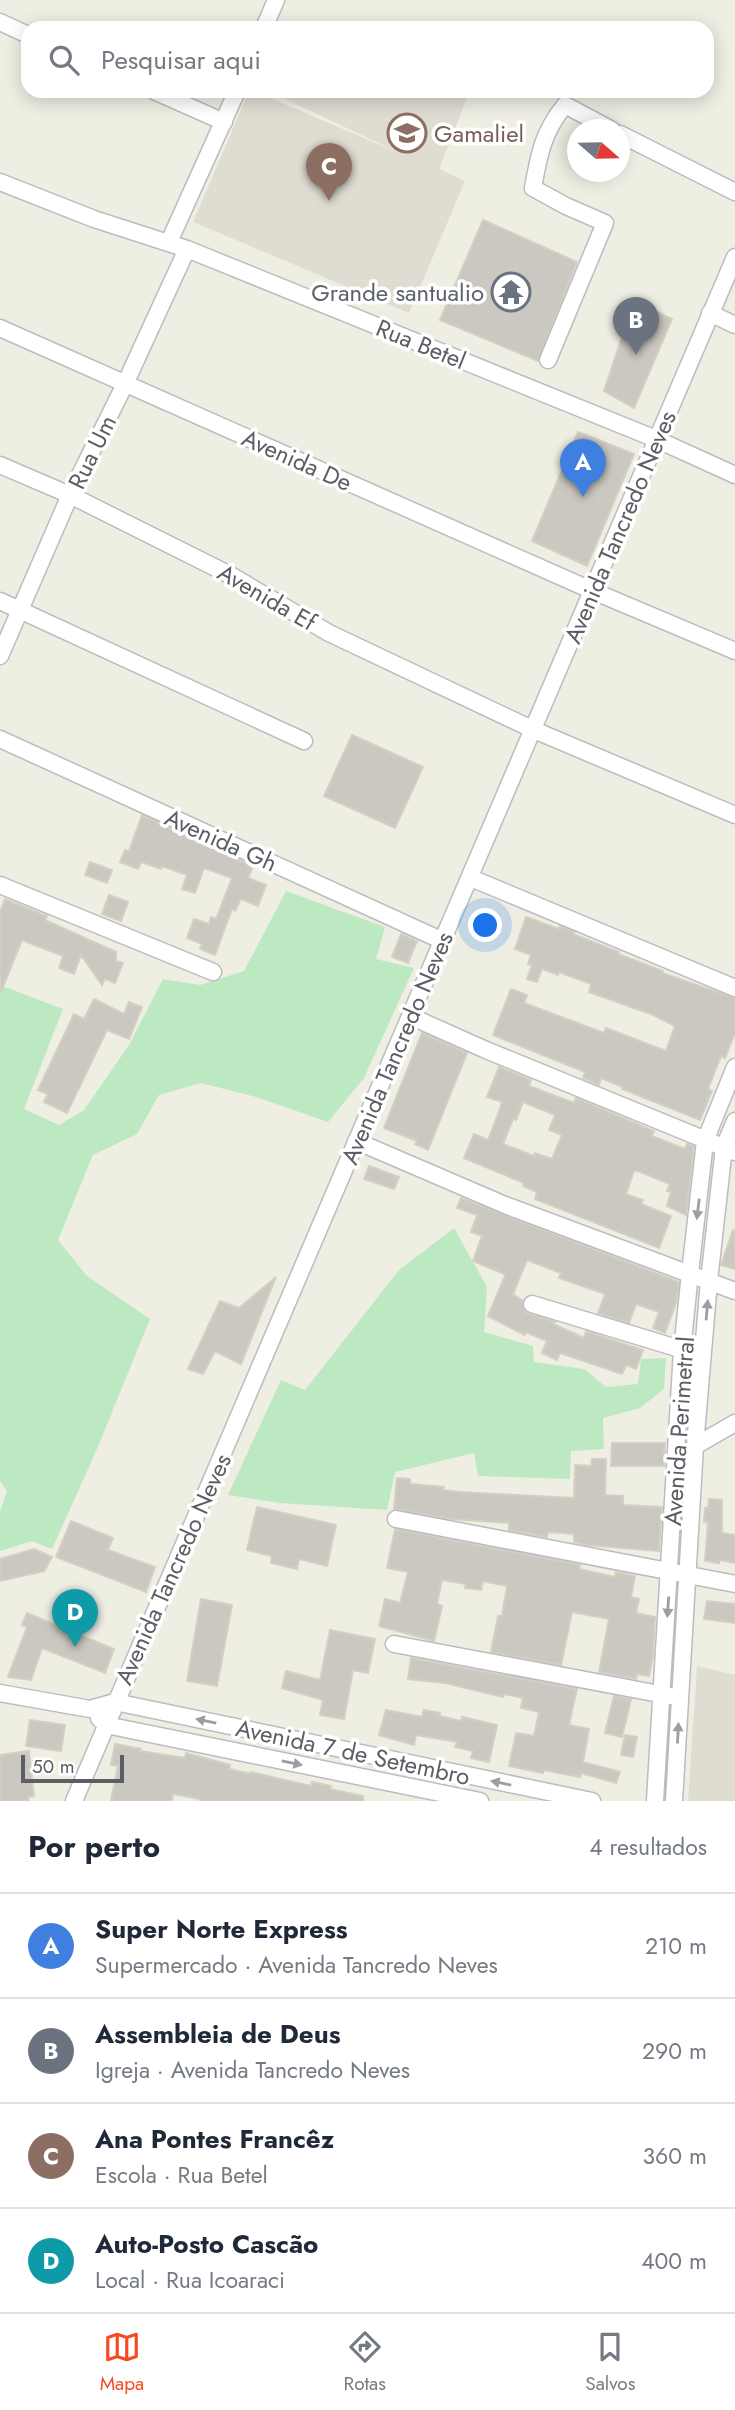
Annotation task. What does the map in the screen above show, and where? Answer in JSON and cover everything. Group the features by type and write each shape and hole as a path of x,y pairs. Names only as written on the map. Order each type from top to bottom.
{"street":[{"path":"267,21 276,0"},
{"path":"0,22 21,32"},
{"path":"170,98 224,122"},
{"path":"169,242 234,98"},
{"path":"548,360 605,223 533,188 540,150 551,123 565,104 592,119"},
{"path":"630,139 735,192"},
{"name":"Rua Betel","path":"0,182 82,215 187,248 656,439 735,475"},
{"name":"Rua Um","path":"0,656 70,495 125,384 187,248"},
{"name":"Avenida Tancredo Neves","path":"74,1801 356,1141 412,1017 735,257"},
{"path":"710,313 735,325"},
{"name":"Avenida De","path":"0,328 593,591 735,651"},
{"name":"Avenida Ef","path":"0,465 70,495 232,576 329,633 534,730 735,815"},
{"path":"0,601 304,741"},
{"name":"Avenida Gh","path":"0,739 443,941"},
{"path":"471,878 735,988"},
{"path":"0,886 213,972"},
{"path":"412,1017 729,1149"},
{"name":"Avenida Perimetral","path":"655,1801 682,1350 690,1273 705,1141 735,1067"},
{"name":"Avenida Perimetral","path":"674,1801 695,1446 709,1281 735,1121"},
{"path":"356,1141 505,1205 735,1291"},
{"path":"532,1304 703,1356"},
{"path":"679,1402 699,1404"},
{"path":"695,1446 735,1423"},
{"path":"396,1519 735,1584"},
{"path":"394,1644 679,1698"},
{"path":"0,1693 90,1709 115,1702"},
{"name":"Avenida 7 de Setembro","path":"115,1702 379,1758 538,1796 592,1801"},
{"path":"90,1709 106,1725 480,1801"},
{"path":"375,1780 379,1758"}],"shaded area":[{"path":"246,98 270,98 406,156 283,98 467,98 439,169 465,181 409,313 193,222"},
{"path":"697,1666 735,1675 735,1801 688,1801"}],"green space":[{"path":"286,891 385,927 376,959 414,968 364,1078 328,1122 256,1097 201,1083 159,1095 137,1134 93,1155 58,1240 87,1276 150,1319 97,1449 52,1549 32,1541 0,1551 0,1512 7,1491 0,1481 0,985 63,1009 24,1109 59,1125 84,1110 129,1045 163,979 200,985 244,971"},
{"path":"454,1228 487,1287 484,1332 533,1346 534,1362 584,1369 606,1387 638,1384 641,1359 666,1358 664,1389 640,1408 603,1418 604,1449 571,1451 570,1479 478,1476 474,1453 395,1472 387,1510 280,1503 228,1495 281,1380 305,1390 399,1270"}],"building":[{"name":"Grande santualio","path":"483,220 577,262 538,361 440,320"},
{"path":"634,301 672,319 634,408 604,391"},
{"path":"578,432 634,454 587,566 532,541"},
{"path":"352,735 423,767 395,828 324,796"},
{"path":"142,815 253,866 248,878 266,885 258,906 241,899 235,911 232,909 215,955 200,949 202,944 187,938 194,919 209,924 211,917 216,919 232,878 204,868 195,893 182,889 187,875 162,866 161,869 141,862 138,869 120,862 125,850 129,851"},
{"path":"90,862 112,870 107,883 85,875"},
{"path":"109,895 128,902 121,921 102,914"},
{"path":"5,899 47,916 45,920 116,952 116,961 123,963 115,983 105,979 102,985 81,955 74,974 59,968 63,956 22,940 0,994 0,912"},
{"path":"526,917 559,929 560,926 619,952 618,954 663,971 662,973 735,998 735,1033 725,1058 721,1056 708,1089 712,1091 700,1120 601,1078 599,1085 583,1078 585,1072 493,1035 511,989 527,995 524,1003 604,1033 606,1028 666,1051 675,1026 651,1014 589,992 591,984 559,972 558,975 542,969 537,982 527,979 532,965 528,964 531,955 515,949"},
{"path":"401,934 417,941 408,963 392,957"},
{"path":"94,999 124,1014 129,1002 142,1007 129,1039 107,1030 67,1113 44,1102 48,1094 38,1090 74,1014 84,1019"},
{"path":"422,1033 467,1053 428,1150 415,1144 417,1141 384,1128"},
{"path":"499,1067 531,1080 529,1086 574,1103 576,1098 654,1131 652,1136 685,1149 687,1144 694,1146 686,1215 667,1206 670,1184 634,1171 626,1194 643,1200 641,1204 671,1216 659,1248 535,1199 537,1192 523,1186 524,1183 464,1158 474,1134 488,1140 498,1114 502,1102 487,1097","holes":["523,1102 555,1115 549,1130 562,1135 552,1159 535,1153 534,1156 503,1144"]},
{"path":"369,1166 399,1177 394,1189 364,1179"},
{"path":"461,1198 679,1282 676,1303 665,1333 653,1328 659,1312 636,1304 629,1323 598,1313 605,1294 559,1278 561,1273 527,1260 513,1294 522,1300 525,1312 555,1322 553,1324 584,1338 586,1331 643,1350 636,1369 626,1365 622,1374 560,1353 557,1360 542,1353 547,1341 526,1332 525,1335 488,1316 505,1276 473,1261 482,1236 471,1232 477,1215 457,1208"},
{"path":"735,1230 735,1269 721,1265"},
{"path":"276,1277 241,1364 215,1351 203,1374 188,1369 220,1301 239,1308"},
{"path":"612,1443 665,1443 664,1466 611,1466"},
{"path":"592,1459 606,1459 605,1495 623,1496 623,1505 662,1507 659,1551 586,1545 574,1542 574,1534 548,1532 547,1537 509,1530 509,1523 451,1519 394,1509 397,1478 410,1479 410,1484 444,1487 443,1490 459,1492 574,1498 575,1465 591,1466"},
{"path":"709,1499 722,1500 722,1533 735,1535 735,1563 705,1561 708,1522 704,1522"},
{"path":"257,1507 336,1525 327,1566 299,1559 297,1569 271,1563 272,1556 247,1550"},
{"path":"71,1521 113,1538 108,1550 155,1567 146,1592 56,1557"},
{"path":"395,1529 580,1565 579,1569 615,1577 616,1572 635,1576 631,1597 639,1599 636,1613 655,1617 649,1676 637,1674 636,1679 599,1672 609,1619 572,1612 561,1665 491,1652 498,1616 502,1616 507,1586 483,1581 481,1590 442,1580 437,1604 442,1606 434,1641 379,1626 385,1599 400,1603 408,1572 387,1568"},
{"path":"34,1549 52,1557 44,1571 0,1581 0,1559"},
{"path":"201,1599 232,1605 217,1686 187,1681"},
{"path":"707,1601 735,1604 735,1623 704,1619"},
{"path":"27,1613 114,1649 105,1673 42,1648 31,1680 8,1677 27,1627 22,1625"},
{"path":"330,1630 375,1639 368,1673 353,1670 344,1719 320,1715 323,1700 282,1688 286,1671 320,1680"},
{"path":"411,1658 577,1689 569,1725 589,1729 583,1762 620,1772 616,1783 581,1773 580,1777 509,1766 516,1733 534,1736 539,1712 521,1708 523,1698 504,1694 503,1697 445,1683 408,1679"},
{"path":"614,1696 631,1699 622,1737 605,1733"},
{"path":"386,1710 422,1717 424,1710 461,1721 462,1717 497,1725 489,1762 471,1758 473,1751 455,1747 457,1742 416,1735 414,1745 379,1735"},
{"path":"30,1720 65,1725 61,1751 26,1746"},
{"path":"625,1735 637,1737 633,1757 621,1755"},
{"path":"115,1744 185,1758 186,1753 230,1765 229,1769 311,1786 312,1782 331,1786 330,1789 363,1796 363,1801 200,1801 173,1794 172,1801 111,1801 118,1766 111,1765"},
{"path":"29,1751 34,1796 28,1797 29,1801 0,1801 0,1755"}],"place":[{"name":"Gamaliel","path":"407,133"},
{"name":"Ana Pontes Francêz","path":"329,201"},
{"name":"Grande santualio","path":"511,292"},
{"name":"Assembleia de Deus","path":"636,355"},
{"name":"Super Norte Express","path":"583,497"},
{"name":"Auto-Posto Cascão","path":"75,1647"}]}
